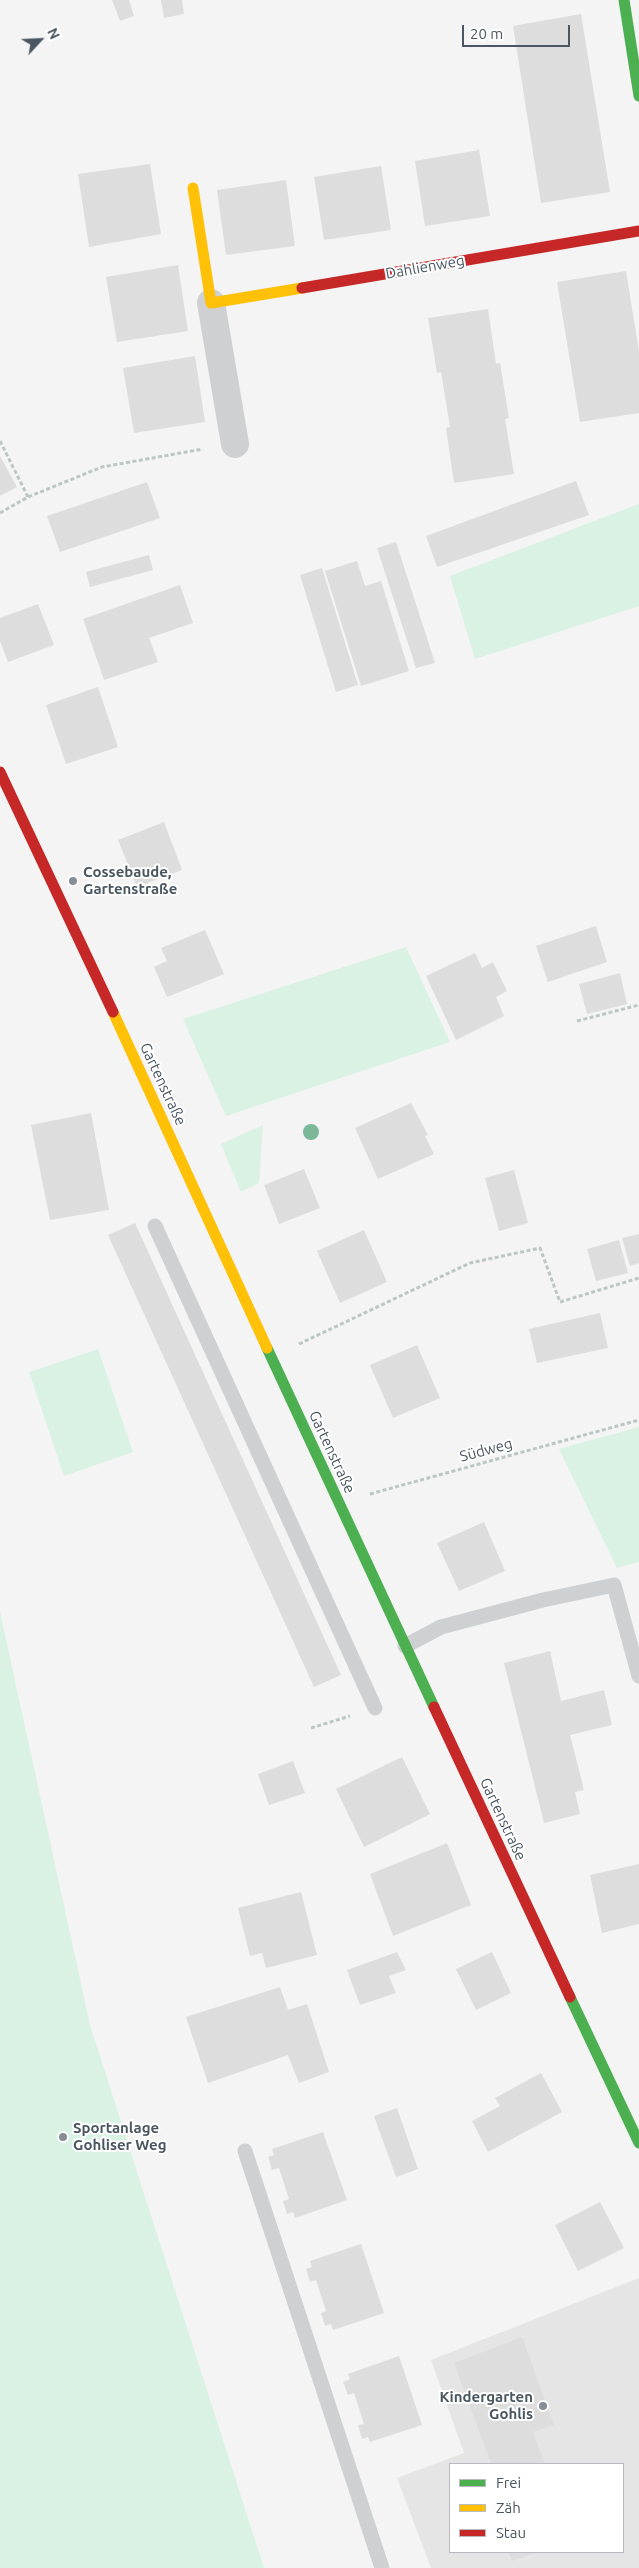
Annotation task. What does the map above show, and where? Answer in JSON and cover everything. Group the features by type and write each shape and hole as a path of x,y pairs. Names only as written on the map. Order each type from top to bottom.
{"street":[{"path":"624,0 639,96"},
{"path":"193,188 210,303 235,444"},
{"name":"Dahlienweg","path":"210,303 639,231"},
{"name":"Gartenstraße","path":"2,780 272,1357 339,1505 639,2143"}],"lane":[{"path":"155,1226 375,1708"},
{"path":"405,1646 441,1627 543,1600 614,1585 639,1676"},
{"path":"245,2151 382,2568"}],"path":[{"path":"0,441 28,497"},
{"path":"0,513 28,497 118,463 235,444"},
{"path":"577,1021 639,1005"},
{"path":"272,1357 470,1263 540,1248 560,1302 639,1278"},
{"name":"Südweg","path":"339,1505 397,1485 639,1420"}],"shaded area":[{"name":"Kindergarten Gohlis","path":"639,2278 639,2568 431,2568 397,2478 464,2453 431,2360"}],"green space":[{"path":"639,504 639,606 475,659 450,576"},
{"path":"406,947 450,1042 226,1116 183,1019"},
{"path":"263,1125 259,1183 241,1192 221,1144"},
{"path":"98,1349 133,1452 64,1476 29,1372"},
{"path":"639,1427 639,1562 617,1568 559,1449"},
{"name":"Sportanlage Gohliser Weg","path":"0,1612 90,2025 264,2568 0,2568"}],"building":[{"path":"112,0 129,0 134,16 120,21"},
{"path":"161,0 182,0 184,14 164,18"},
{"path":"581,14 610,192 541,203 513,26"},
{"path":"479,150 490,216 425,226 415,161"},
{"path":"150,164 161,234 89,247 78,174"},
{"path":"381,166 391,230 324,240 314,177"},
{"path":"286,180 295,246 226,255 217,190"},
{"path":"178,265 188,331 117,342 106,277"},
{"path":"626,271 639,351 639,413 580,422 557,282"},
{"path":"488,309 496,364 500,363 509,418 505,419 514,474 454,483 446,428 450,427 441,372 437,373 428,318"},
{"path":"195,356 205,422 134,433 123,368"},
{"path":"0,456 17,487 0,496"},
{"path":"576,481 589,515 437,567 426,536"},
{"path":"147,482 160,518 60,552 47,516"},
{"path":"396,542 435,663 416,668 377,548"},
{"path":"149,555 153,570 90,587 86,572"},
{"path":"357,561 365,586 381,581 409,671 361,686 325,571"},
{"path":"322,568 358,685 336,692 300,575"},
{"path":"180,585 193,623 149,638 158,662 104,680 83,619"},
{"path":"38,604 54,645 8,662 0,641 0,618"},
{"path":"98,687 118,747 66,764 46,705"},
{"path":"164,822 182,870 137,887 118,840"},
{"path":"596,926 607,962 548,982 536,946"},
{"path":"205,930 224,974 167,997 154,967 167,961 161,948"},
{"path":"475,953 482,968 493,962 507,991 496,997 504,1016 456,1040 426,976"},
{"path":"620,973 627,1004 587,1014 579,984"},
{"path":"411,1103 428,1135 425,1136 434,1154 378,1179 355,1128"},
{"path":"91,1113 109,1210 50,1220 31,1125"},
{"path":"304,1169 320,1208 279,1224 264,1185"},
{"path":"514,1170 528,1223 499,1231 485,1178"},
{"path":"135,1223 341,1675 314,1687 108,1235"},
{"path":"364,1230 387,1282 340,1303 317,1251"},
{"path":"639,1234 639,1263 630,1266 622,1238"},
{"path":"619,1240 628,1273 596,1281 587,1249"},
{"path":"600,1313 608,1348 537,1363 529,1329"},
{"path":"417,1345 440,1398 393,1418 370,1365"},
{"path":"484,1522 505,1571 459,1591 437,1543"},
{"path":"550,1651 561,1701 604,1690 612,1725 570,1735 584,1790 575,1792 580,1814 544,1823 504,1663"},
{"path":"402,1757 430,1814 364,1847 336,1789"},
{"path":"293,1761 305,1793 269,1805 258,1774"},
{"path":"447,1843 471,1905 393,1936 370,1874"},
{"path":"639,1864 639,1924 602,1933 590,1875"},
{"path":"301,1892 317,1955 266,1968 262,1953 250,1956 238,1908"},
{"path":"397,1952 406,1970 389,1976 396,1993 360,2005 347,1970"},
{"path":"492,1952 511,1993 476,2010 456,1969"},
{"path":"280,1987 288,2010 307,2004 329,2072 299,2083 288,2055 208,2083 186,2017"},
{"path":"541,2073 562,2112 488,2152 472,2121 500,2106 495,2098"},
{"path":"397,2108 418,2169 396,2177 374,2116"},
{"path":"323,2132 347,2200 295,2218 293,2212 287,2214 283,2201 289,2199 279,2168 272,2170 268,2157 274,2155 272,2149"},
{"path":"600,2202 624,2248 578,2271 555,2225"},
{"path":"361,2244 384,2313 333,2330 331,2324 325,2326 321,2313 326,2311 316,2280 310,2282 306,2269 312,2267 310,2261"},
{"path":"522,2337 554,2425 533,2432 545,2463 491,2463 454,2363"},
{"path":"399,2356 422,2425 370,2442 368,2437 362,2439 358,2425 364,2424 354,2393 348,2395 343,2382 350,2379 348,2374"},
{"path":"508,2553 534,2553 512,2561"}],"traffic: fast":[{"path":"624,0 639,96"},
{"path":"267,1348 434,1707"},
{"path":"570,1997 639,2143"}],"traffic: slow":[{"path":"193,188 211,303 302,288"},
{"path":"113,1012 267,1348"}],"traffic: jam":[{"path":"302,288 639,231"},
{"path":"0,772 113,1012"},
{"path":"434,1707 570,1997"}],"place":[{"name":"Cossebaude, Gartenstraße","path":"73,881"},
{"name":"Sportanlage Gohliser Weg","path":"63,2137"},
{"name":"Kindergarten Gohlis","path":"543,2406"}]}
